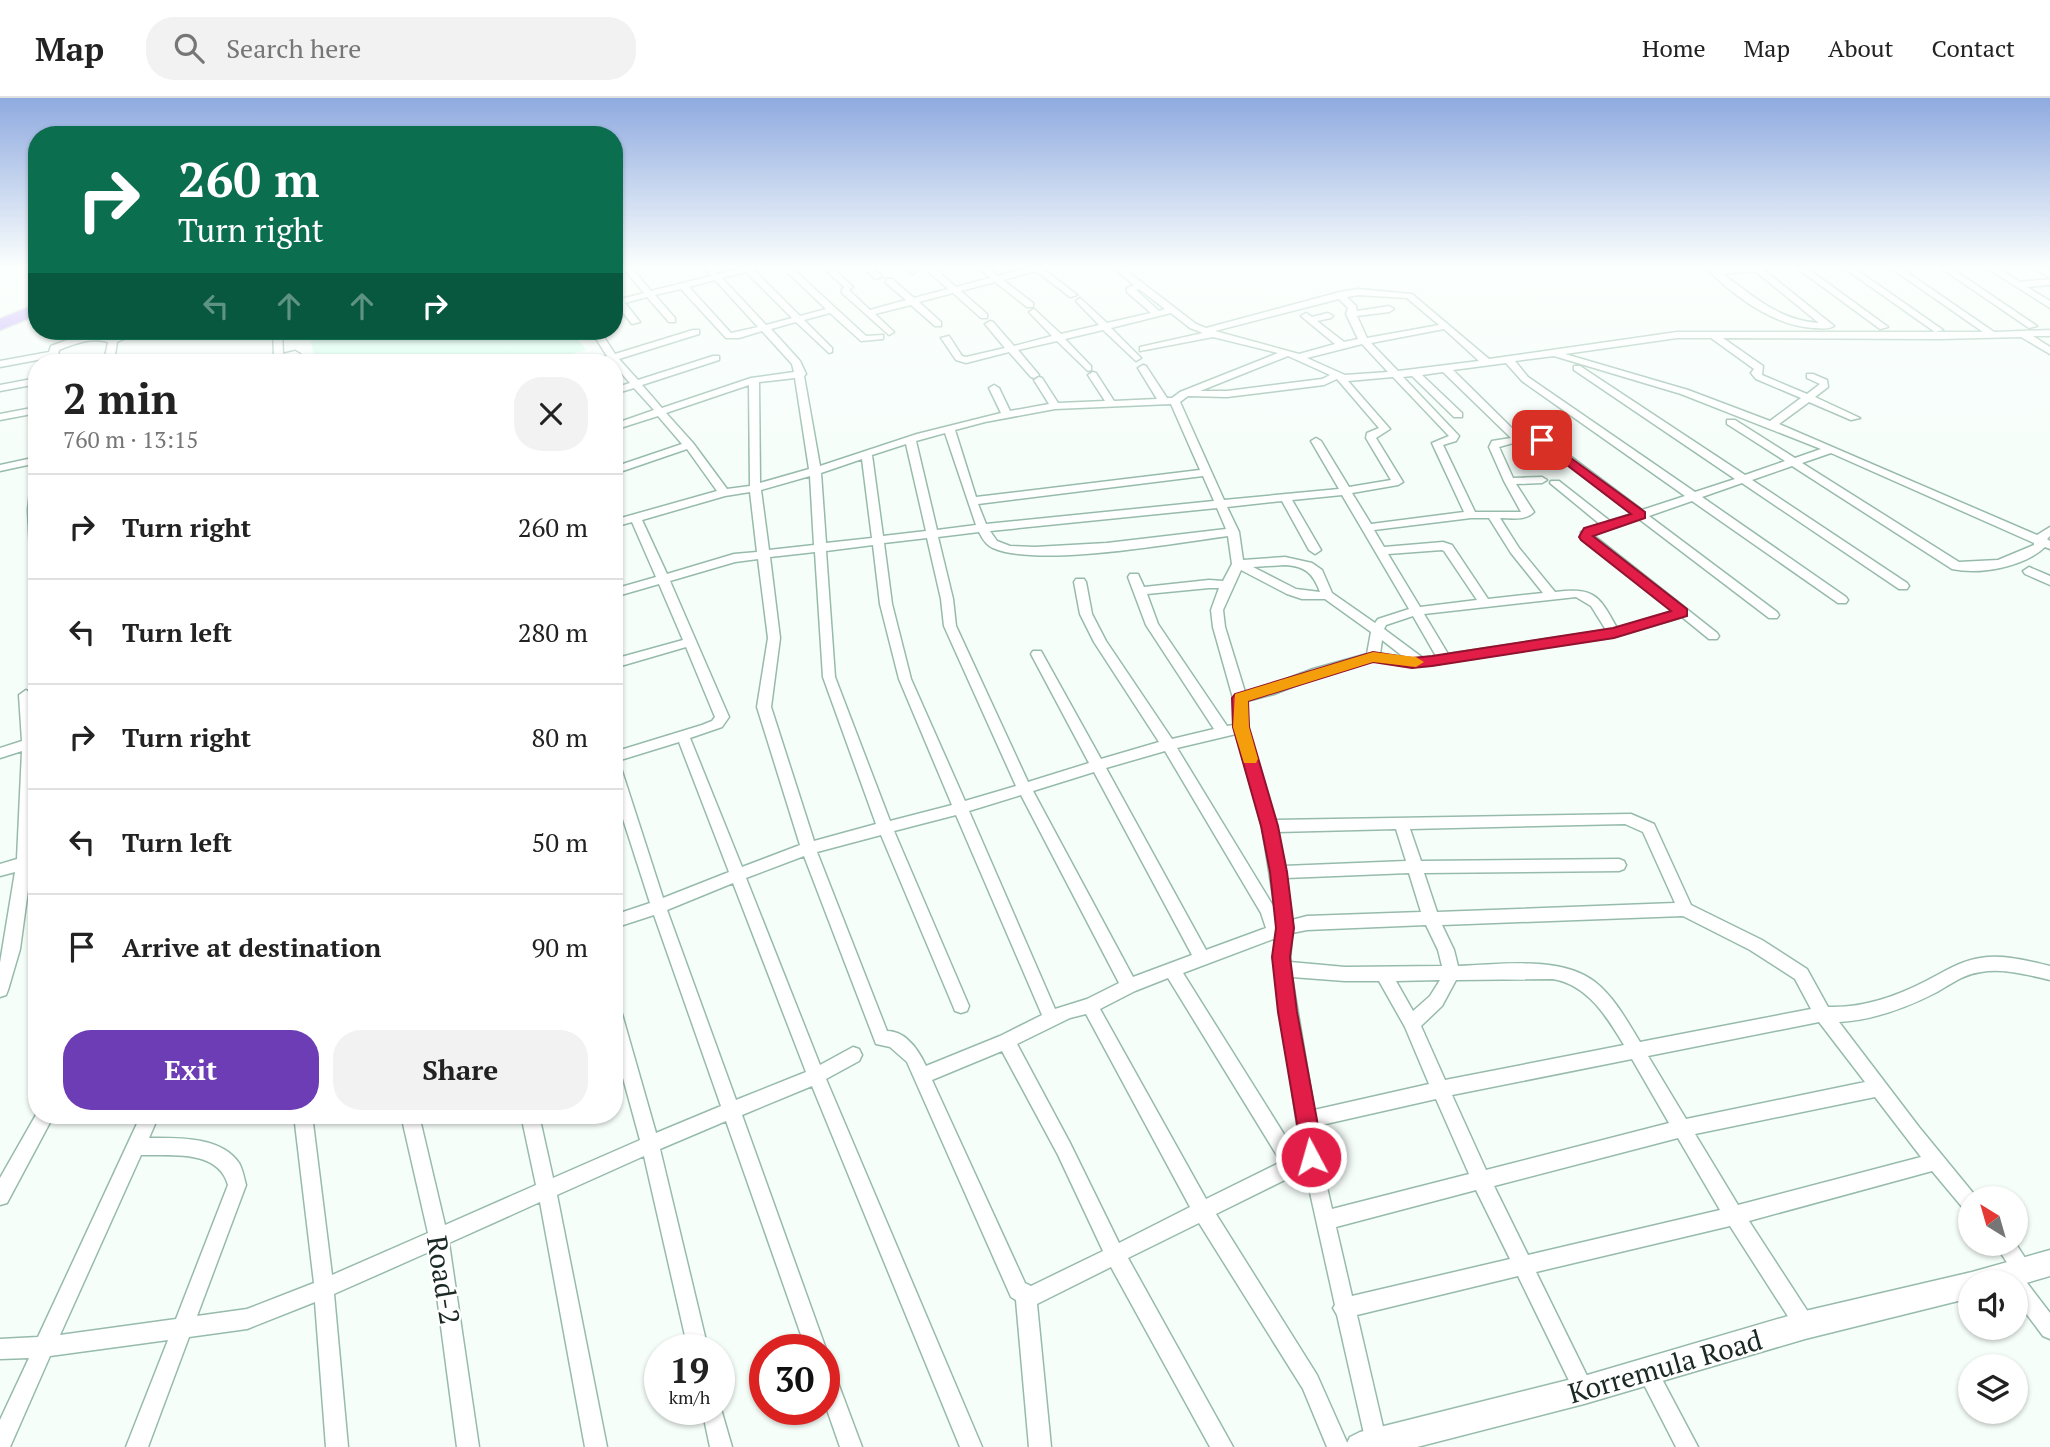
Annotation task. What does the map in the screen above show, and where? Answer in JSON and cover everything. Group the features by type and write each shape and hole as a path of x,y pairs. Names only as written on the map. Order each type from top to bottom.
{"street":[{"path":"724,331 729,336 752,331"},
{"path":"768,331 796,362 801,374 815,471 818,549 829,677 885,828 961,1006"},
{"path":"811,331 829,349"},
{"path":"855,331 864,339 880,337"},
{"path":"996,331 1037,377 1055,406"},
{"path":"1052,331 1091,371 1111,403"},
{"path":"946,338 962,359 1013,350 1084,331"},
{"path":"1111,331 1136,358"},
{"path":"1204,331 1293,355 1338,377 1359,379 1677,335 2050,333"},
{"path":"1143,349 1216,331"},
{"path":"1324,331 1342,345"},
{"path":"1359,331 1364,341 1454,436 1437,443 1471,515"},
{"path":"1175,399 1293,355 1419,331"},
{"path":"1452,331 1485,361"},
{"path":"1835,331 1840,335"},
{"path":"1987,331 1993,335"},
{"path":"623,355 696,332"},
{"path":"2023,334 2050,351"},
{"path":"1713,335 1760,368 1756,373 1759,377 1855,418"},
{"path":"54,354 57,346 75,340"},
{"path":"110,354 113,340"},
{"path":"1550,353 1690,395 1770,425 2046,543"},
{"path":"623,388 716,358"},
{"path":"1508,359 1525,379 1842,600"},
{"path":"0,363 28,360"},
{"path":"1143,368 1175,399 1233,532 1238,564 1217,610 1218,619 1240,698 1241,727 1269,826 1278,872 1281,957 1287,1012 1311,1157 1326,1220 1368,1445"},
{"path":"1366,527 1471,515 1524,515 1528,512 1509,481 1494,447 1496,443 1519,440 1445,368"},
{"path":"1577,368 1903,586"},
{"path":"623,370 689,445 724,493"},
{"path":"1414,373 1458,415"},
{"path":"623,424 754,380 801,374"},
{"path":"1770,425 1825,384 1810,376"},
{"path":"623,522 724,493 755,488 911,440 1007,415 1055,406 1227,394 1324,382 1338,377"},
{"path":"623,590 734,558 983,528 1395,484 1399,481 1371,438 1371,435 1385,429 1338,377"},
{"path":"754,380 755,488 774,638 764,707 808,849 882,1039 894,1039 902,1043 913,1057 1018,1290 1026,1297 1040,1447"},
{"path":"0,388 28,383"},
{"path":"994,388 1007,415"},
{"path":"0,417 28,412"},
{"path":"1731,422 1956,566 1992,565 2030,553 2046,543"},
{"path":"949,429 983,528 992,543 1002,549 1070,550 1233,532"},
{"path":"911,440 930,534 947,599 950,626 1024,788 1129,986"},
{"path":"1542,440 1773,615"},
{"path":"1316,441 1444,658"},
{"path":"623,468 689,445"},
{"path":"1713,636 1586,537 1588,531 1695,499 1831,449"},
{"path":"867,454 886,604 905,679 1051,1018"},
{"path":"0,468 28,462"},
{"path":"973,501 1207,472"},
{"path":"1509,481 1542,480"},
{"path":"1555,483 1608,524"},
{"path":"1285,497 1315,550"},
{"path":"1493,516 1515,550 1553,597"},
{"path":"623,754 717,724 722,717 636,518"},
{"path":"2046,543 2042,536 2050,530"},
{"path":"1380,551 1443,546 1448,548 1485,603"},
{"path":"1238,564 1302,562 1322,577 1327,594 1420,662"},
{"path":"1238,564 1295,594 1309,598 1327,594"},
{"path":"2029,571 2050,581"},
{"path":"1134,577 1152,625 1223,731"},
{"path":"1080,582 1086,614 1092,627 1169,746 1280,929"},
{"path":"1140,591 1209,584 1227,585"},
{"path":"1373,657 1377,630 1382,622 1389,618 1416,611 1577,593 1593,598 1614,633"},
{"path":"1240,698 1373,657 1420,662 1614,633 1682,613"},
{"path":"623,661 690,642"},
{"path":"1037,654 1202,958"},
{"path":"26,695 28,728"},
{"path":"623,919 659,908 736,874 808,849 959,809 1097,765 1241,727"},
{"path":"685,740 816,1076 971,1447"},
{"path":"0,753 28,744"},
{"path":"623,796 659,908 811,1334"},
{"path":"1269,826 1626,818 1648,828 1685,909"},
{"path":"1401,822 1431,918 1447,954 1450,972 1446,984 1430,1006 1411,1023"},
{"path":"0,870 28,863"},
{"path":"1278,872 1416,867 1619,865"},
{"path":"0,990 12,949 28,872"},
{"path":"922,1076 1006,1041 1051,1018 1090,1006 1129,986 1280,929 1307,923 1685,909 1756,945 1801,974 1823,1014 1934,1162 1958,1188"},
{"path":"1307,1120 1442,1089 1635,1050 1823,1014 1848,1016 1876,1010 1972,966 1998,964 2050,973"},
{"path":"1283,969 1384,974 1569,974 1594,989 1614,1014 1734,1216 1804,1325"},
{"path":"1172,970 1293,1165"},
{"path":"1384,974 1411,1023 1481,1180 1584,1390"},
{"path":"1090,1006 1202,1209 1310,1382 1338,1447"},
{"path":"1006,1041 1115,1255 1222,1447"},
{"path":"623,1046 650,1144 694,1334"},
{"path":"0,1349 44,1347 183,1330 247,1319 439,1240 650,1144 816,1076 853,1055"},
{"path":"1326,1220 1682,1128 1878,1088"},
{"path":"0,1196 40,1124"},
{"path":"0,1444 146,1124"},
{"path":"304,1124 324,1289 337,1447"},
{"name":"Road-2","path":"412,1124 439,1240 468,1447"},
{"path":"532,1124 596,1447"},
{"path":"136,1146 204,1150 229,1163 236,1175 237,1185 138,1447"},
{"path":"1026,1297 1311,1157"},
{"path":"1343,1308 1734,1216 1934,1162"},
{"path":"2028,1273 2050,1263"},
{"name":"Korremula Road","path":"1368,1445 1584,1390 1804,1325 1958,1288"},
{"path":"2028,1296 2050,1329"},
{"path":"1647,1371 1687,1447"},
{"path":"840,1416 851,1447"},
{"path":"716,1425 721,1447"}],"shaded area":[{"path":"311,340 579,340 586,350 572,354 313,354"}],"slow traffic":[{"path":"1250,759 1241,727 1240,698 1373,657 1416,662"}],"route":[{"path":"1311,1157 1287,1012 1281,957 1285,928 1278,872 1269,826 1241,727 1240,698 1373,657 1412,663 1432,661 1632,630 1682,613 1586,537 1588,531 1640,515 1542,440"}]}
